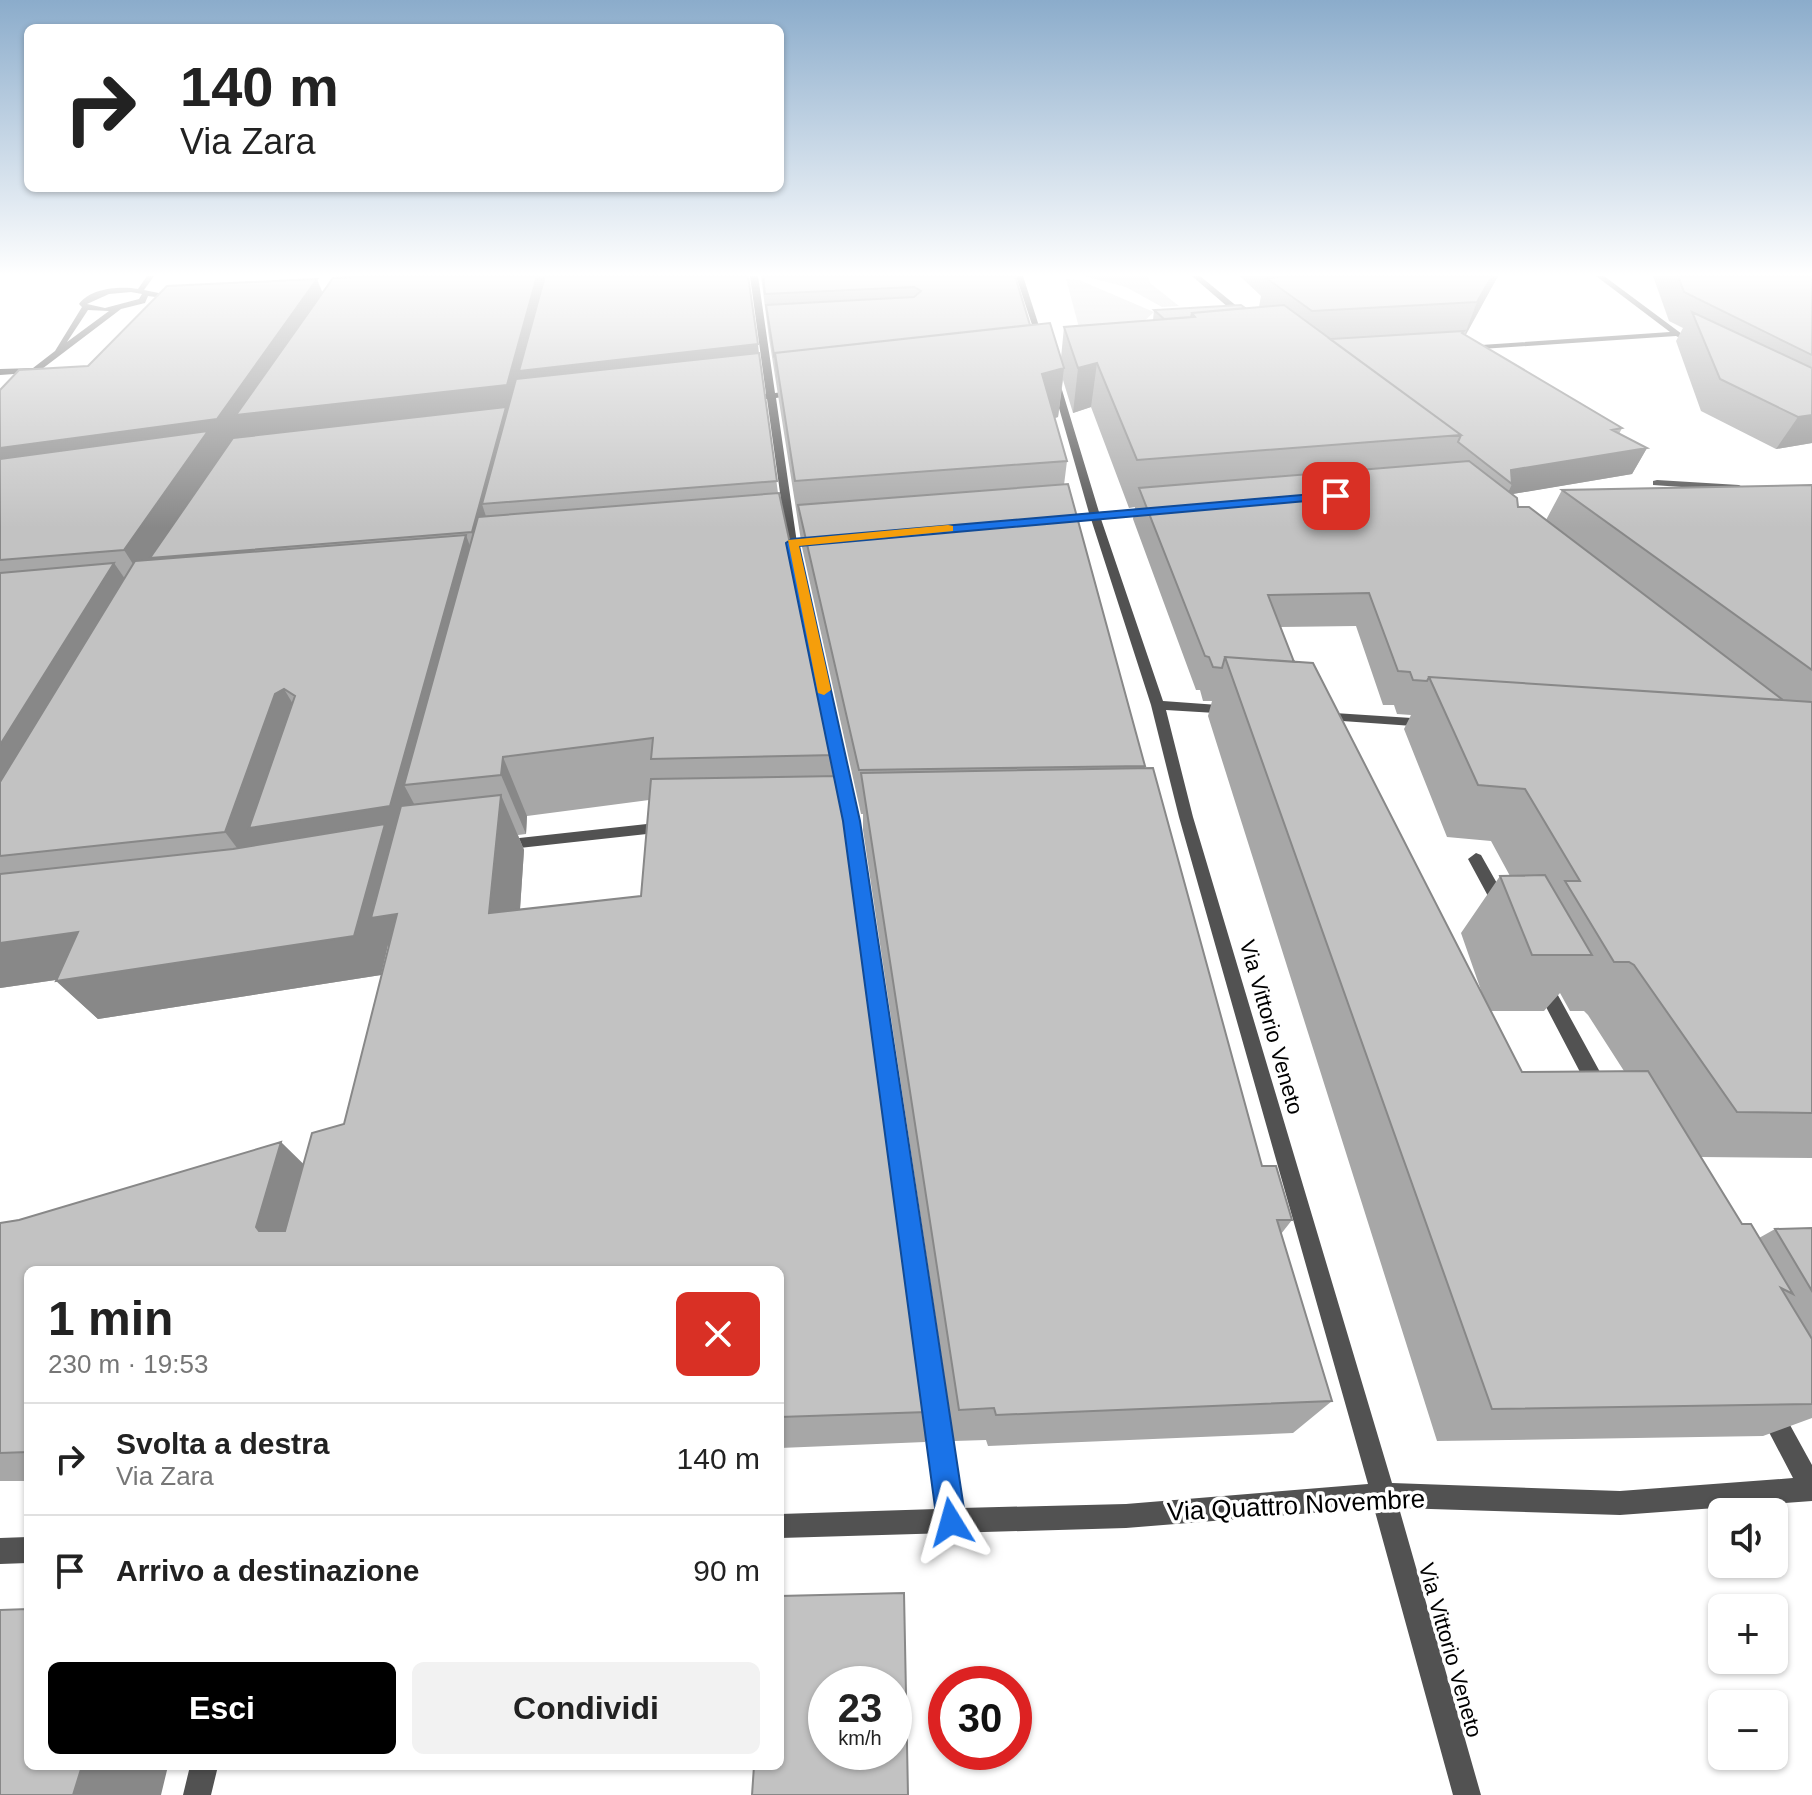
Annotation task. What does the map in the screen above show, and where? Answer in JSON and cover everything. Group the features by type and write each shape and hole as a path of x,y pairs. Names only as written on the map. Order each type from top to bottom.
{"street":[{"path":"0,408 47,360"},
{"path":"770,360 769,396 792,543 852,821 951,1522"},
{"name":"Via Vittorio Veneto","path":"1048,360 1095,515 1158,705 1178,818 1383,1495 1467,1795"},
{"path":"0,372 35,370"},
{"path":"738,400 816,391"},
{"path":"1657,483 1750,489"},
{"path":"1049,520 1173,509"},
{"path":"1158,705 1252,711"},
{"path":"1299,715 1440,724"},
{"path":"484,847 678,825"},
{"path":"1476,859 1514,929"},
{"path":"1528,957 1610,1111"},
{"path":"1760,1391 1812,1489"},
{"name":"Via Quattro Novembre","path":"784,1526 1126,1516 1383,1495 1620,1503 1812,1489"},
{"path":"0,1551 24,1550"},
{"path":"197,1795 203,1770"}],"building":[{"path":"94,360 259,360 217,419 0,448 0,390 19,370 88,366"},
{"path":"275,360 514,360 507,385 236,415"},
{"path":"522,360 618,360 519,371"},
{"path":"696,360 760,360 777,481 482,504 516,379"},
{"path":"776,360 1061,360 1064,368 1042,374 1067,461 795,481"},
{"path":"1075,360 1359,360 1461,435 1137,460 1097,363 1078,368"},
{"path":"1358,360 1507,360 1622,428 1612,430 1647,448 1511,470 1512,484 1458,442 1461,435"},
{"path":"1712,360 1794,360 1812,368 1812,415 1798,417 1720,379"},
{"path":"506,407 472,532 150,558 233,438"},
{"path":"208,431 124,550 0,560 0,459"},
{"path":"1469,461 1517,498 1518,507 1529,507 1783,700 1429,677 1427,681 1413,680 1410,672 1398,671 1369,593 1268,595 1294,662 1225,657 1222,668 1213,667 1209,657 1205,656 1139,488"},
{"path":"1068,484 1145,766 859,770 798,505"},
{"path":"1812,485 1812,670 1562,490"},
{"path":"779,493 836,755 651,759 653,738 503,757 501,775 404,785 478,517"},
{"path":"466,535 390,806 249,828 295,696 284,689 275,694 225,832 0,856 0,782 135,561"},
{"path":"114,563 0,745 0,573"},
{"path":"1225,657 1313,663 1522,1072 1648,1071 1742,1224 1751,1224 1793,1294 1781,1288 1812,1339 1812,1404 1492,1409"},
{"path":"1429,677 1812,702 1812,1113 1737,1112 1634,965 1614,962 1565,881 1580,881 1525,789 1478,785"},
{"path":"1153,768 1262,1166 1276,1166 1292,1220 1277,1220 1332,1401 996,1415 994,1408 959,1410 861,773"},
{"path":"839,776 927,1412 784,1417 784,1266 24,1266 24,1452 0,1453 0,1223 281,1142 256,1227 259,1231 285,1231 312,1133 344,1124 397,914 371,918 401,806 501,795 489,913 641,896 651,779"},
{"path":"385,824 354,936 56,981 78,932 0,943 0,874 233,849"},
{"path":"1545,875 1592,955 1532,955 1500,876"},
{"path":"1812,1228 1812,1291 1775,1229"},
{"path":"904,1593 905,1666 808,1666 808,1770 908,1770 908,1795 752,1795 754,1770 784,1770 784,1596"},
{"path":"24,1609 24,1770 81,1770 73,1795 0,1795 0,1610"}],"slow traffic":[{"path":"824,690 792,543 948,529"}],"route":[{"path":"951,1522 852,821 792,543 1336,496"}]}
